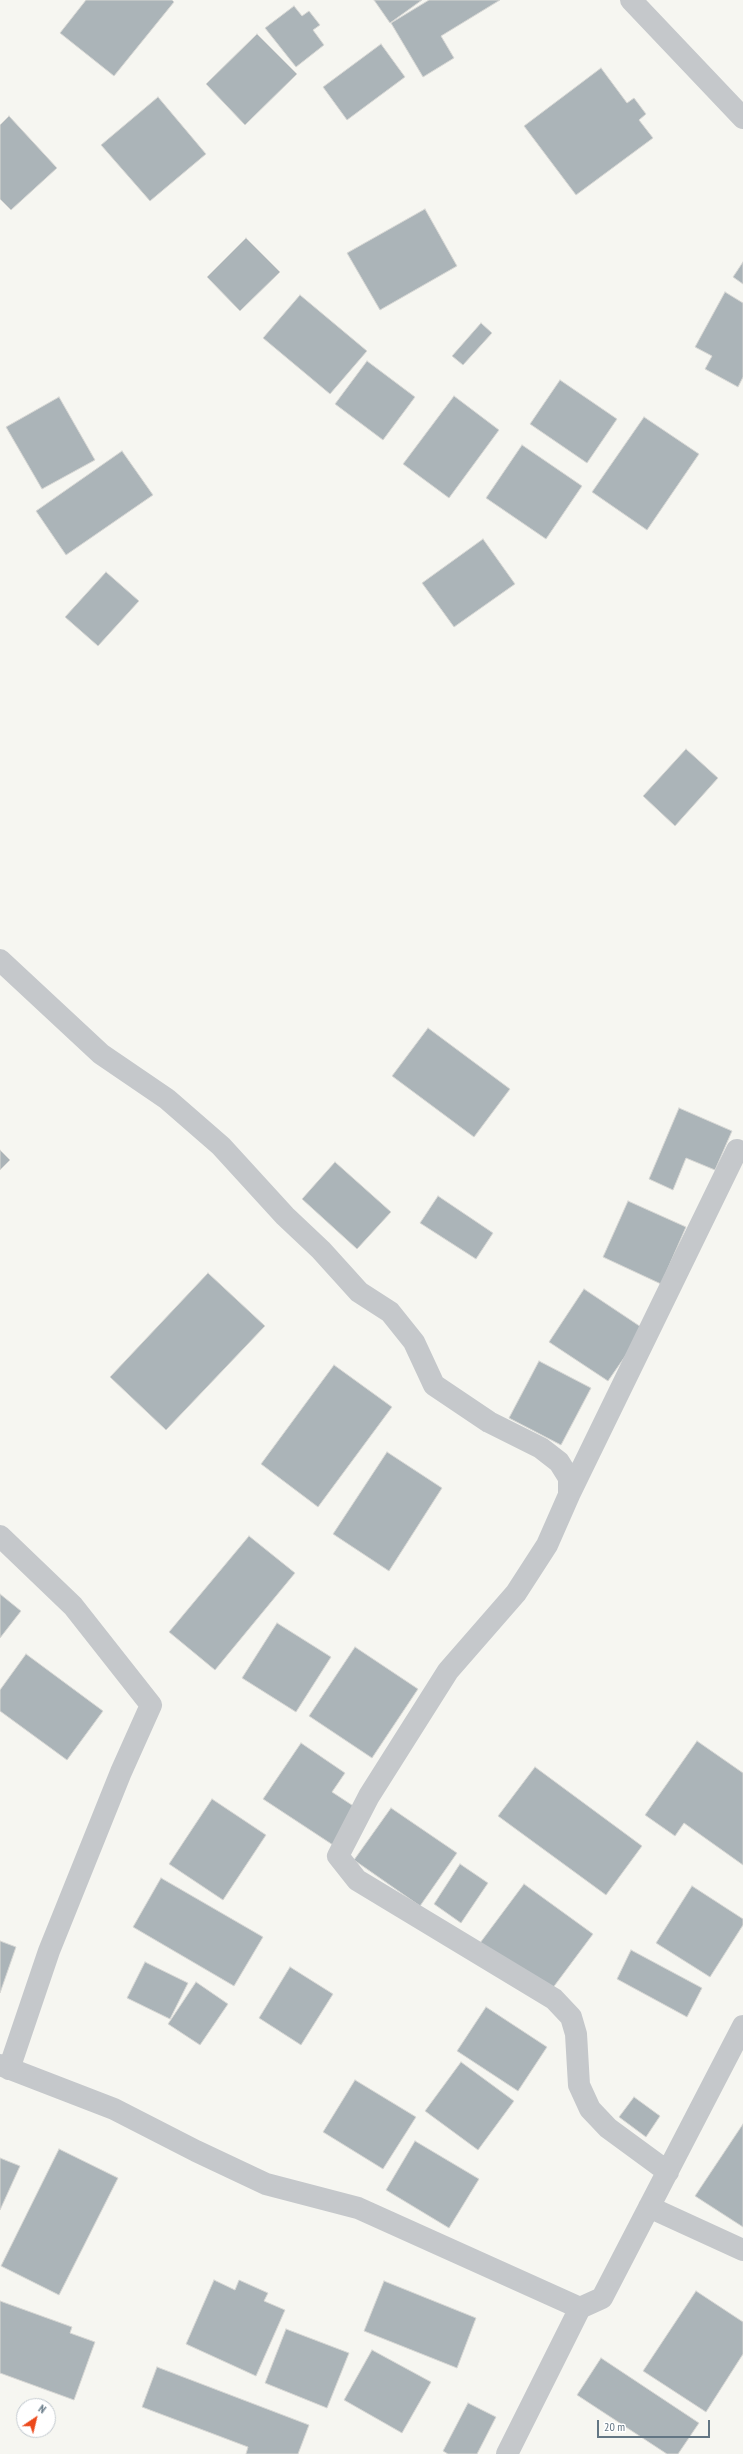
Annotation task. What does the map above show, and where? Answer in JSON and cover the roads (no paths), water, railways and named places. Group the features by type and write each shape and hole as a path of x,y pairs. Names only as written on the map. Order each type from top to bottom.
{"street":[{"path":"631,0 743,118"},
{"path":"0,960 101,1054 167,1099 221,1146 285,1216 321,1250 359,1292 390,1312 414,1342 434,1386 489,1422 541,1448 559,1462 569,1478 569,1495"},
{"path":"668,2172 608,2128 590,2109 579,2085 576,2034 571,2017 554,1999 357,1880 338,1856 369,1796 448,1671 516,1593 547,1545 569,1495 737,1150"},
{"path":"0,1536 73,1606 151,1705 121,1772 49,1951 5,2067 114,2109 196,2151 266,2184 358,2208 580,2308"},
{"path":"507,2454 580,2308 602,2298 743,2026"},
{"path":"649,2207 743,2250"}]}
